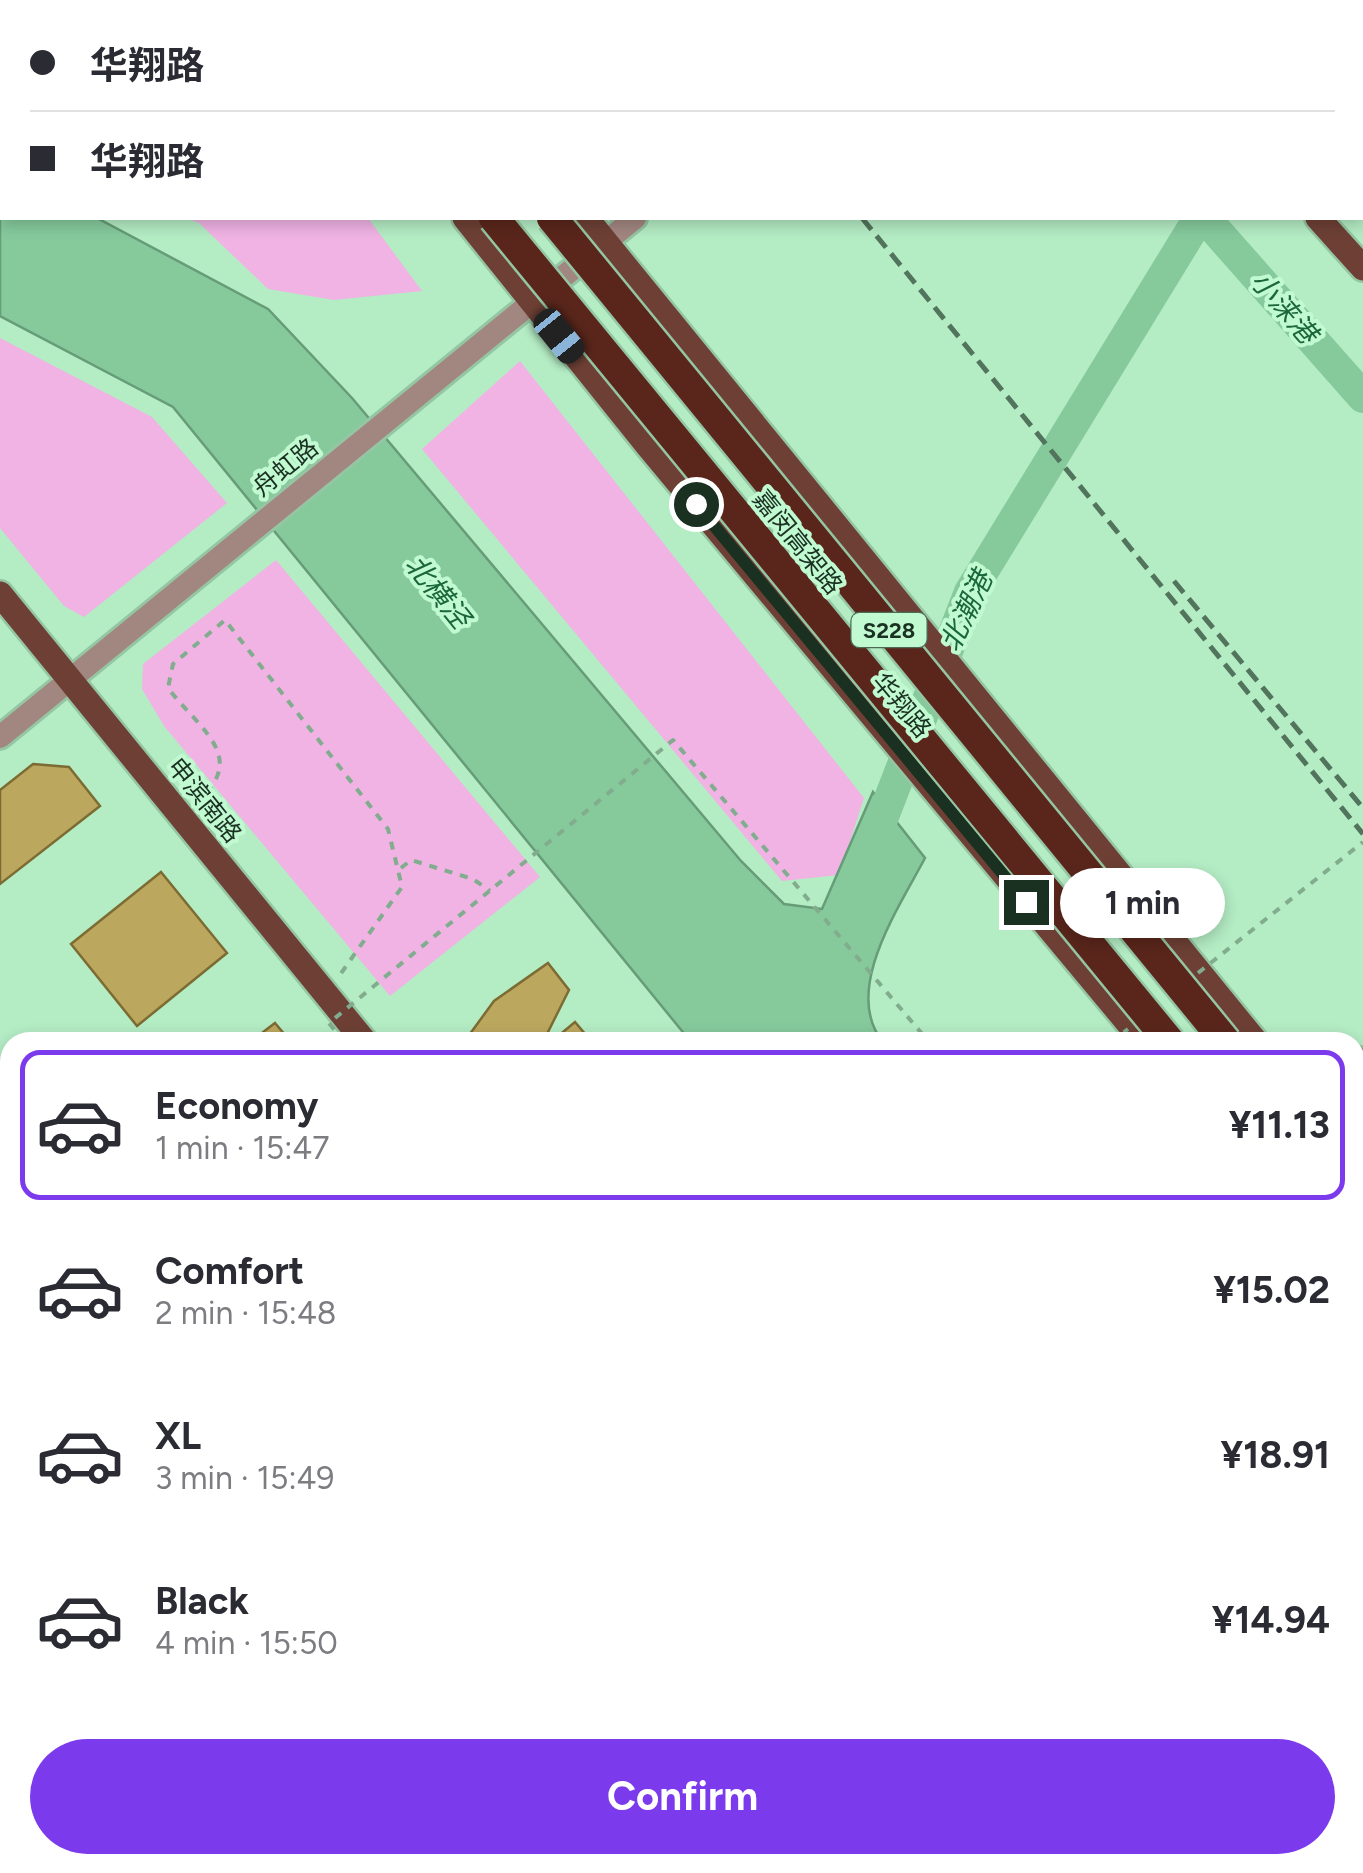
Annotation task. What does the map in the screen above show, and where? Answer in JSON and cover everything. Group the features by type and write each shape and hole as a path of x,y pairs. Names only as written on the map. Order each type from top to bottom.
{"highway":[{"name":"嘉闵高架路","path":"496,220 1162,1032"},
{"name":"嘉闵高架路","path":"554,220 1218,1032"}],"main road":[{"name":"华翔路","path":"467,220 952,814 1142,1031"},
{"path":"588,220 1248,1032"},
{"path":"1320,220 1363,268"},
{"name":"申滨南路","path":"0,594 357,1032"}],"street":[{"name":"舟虹路","path":"0,737 633,220"}],"path":[{"path":"180,816 218,785 223,770 218,750 168,688 173,664 225,620 388,830 401,868 402,888 326,994"},
{"path":"336,1032 329,1023 673,740 921,1032"},
{"path":"1185,984 1363,842"},
{"path":"401,868 412,860 473,879 490,890"}],"shaded area":[{"path":"191,220 369,220 422,291 334,300 268,289"},
{"path":"0,338 152,417 227,503 84,617 64,606 0,528"},
{"path":"520,361 864,798 839,875 782,881 422,449"},
{"path":"276,560 540,877 390,996 164,726 142,689 143,664"}],"water":[{"name":"北横泾","path":"0,220 101,220 268,309 352,398 741,861 784,904 822,909 873,792 925,858 890,924 871,974 868,998 878,1032 683,1032 173,407 0,316"}],"building":[{"path":"33,764 69,767 100,806 0,884 0,790"},
{"path":"161,872 227,953 137,1026 71,944"},
{"path":"548,963 569,990 548,1032 471,1032 494,1001"},
{"path":"575,1022 584,1032 563,1032"},
{"path":"275,1023 283,1032 263,1032"}],"waterway":[{"name":"北潮港","path":"870,850 970,592 1198,220"},
{"name":"小涞港","path":"1207,220 1363,397"}],"railway":[{"path":"864,220 1363,834"},
{"path":"1174,581 1363,808"}],"route":[{"path":"696,504 1026,902"}]}
